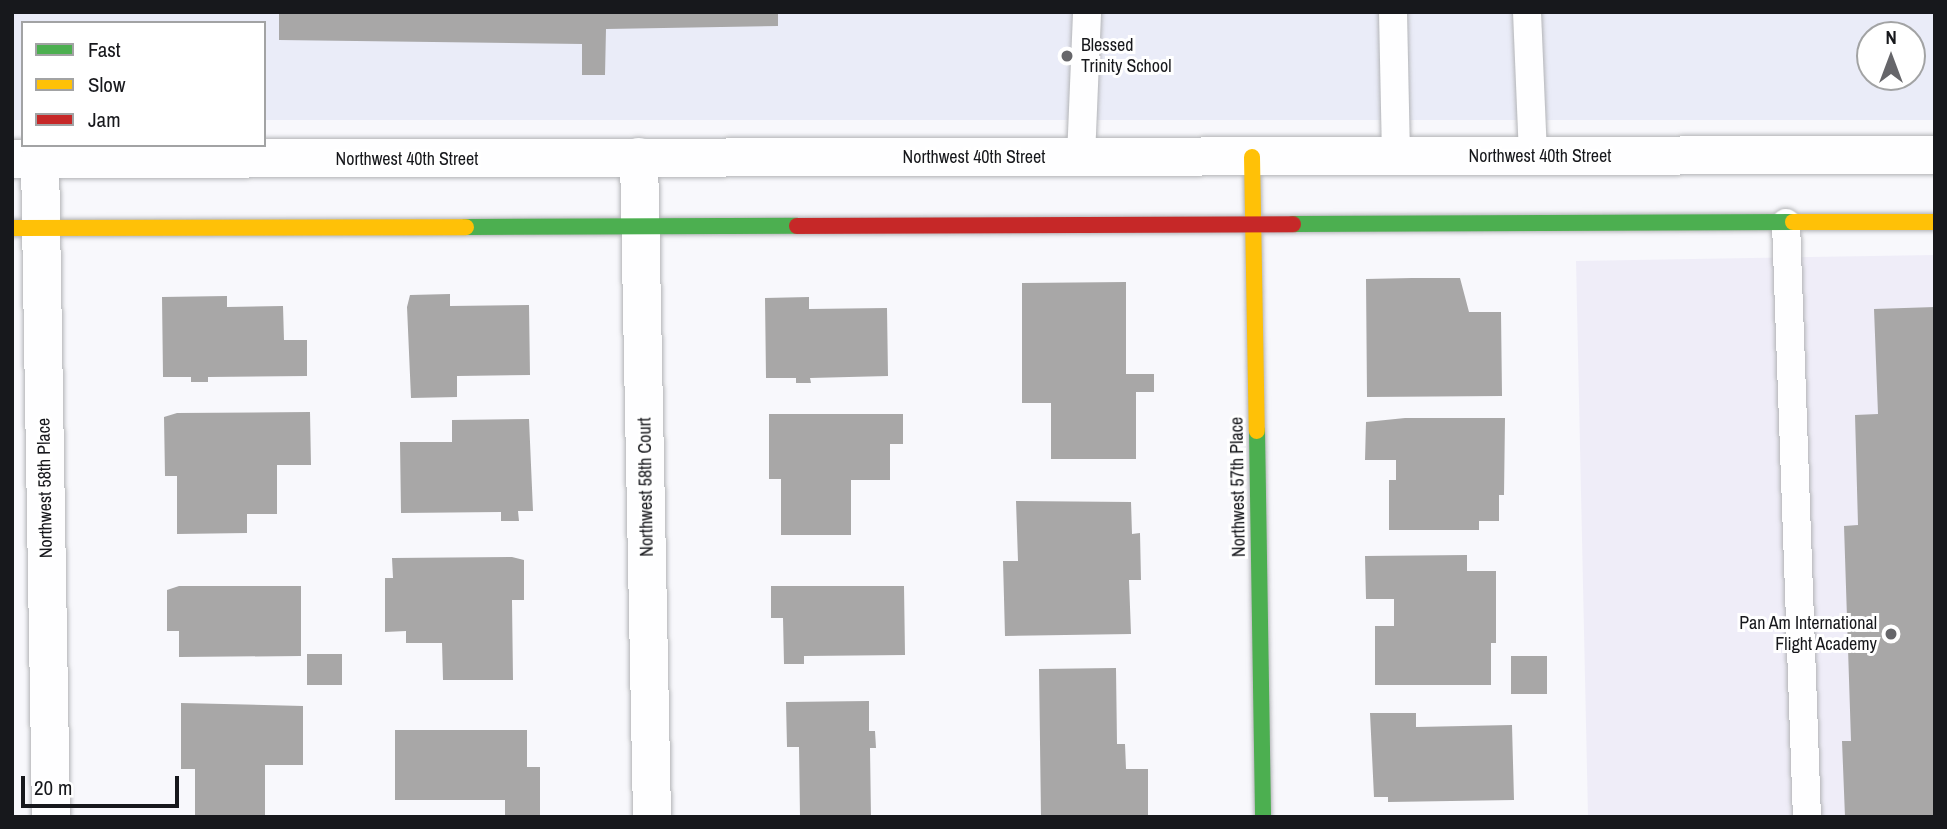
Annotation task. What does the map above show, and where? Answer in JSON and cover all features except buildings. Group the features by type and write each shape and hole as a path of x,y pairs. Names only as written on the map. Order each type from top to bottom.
{"street":[{"name":"Northwest 40th Street","path":"26,159 1935,155"},
{"name":"Northwest 57th Place","path":"1252,156 1263,817"},
{"name":"Northwest 58th Court","path":"639,157 652,817"},
{"name":"Northwest 58th Place","path":"26,159 26,228 51,817"},
{"path":"26,228 1935,222"}],"lane":[{"path":"1081,156 1087,12"},
{"path":"1393,12 1396,156"},
{"path":"1527,12 1533,156"},
{"path":"1786,223 1807,817"}],"shaded area":[{"name":"Blessed Trinity School","path":"12,12 1935,12 1935,120 266,120 266,21 21,21 21,120 12,120"},
{"path":"1935,255 1935,817 1588,817 1576,261"}],"traffic: fast":[{"path":"1293,224 1793,222"},
{"path":"466,227 797,226"},
{"path":"1257,431 1263,817"}],"traffic: slow":[{"path":"1252,157 1257,431"},
{"path":"1793,222 1935,222"},
{"path":"12,228 466,227"}],"traffic: jam":[{"path":"797,226 1293,224"}],"place":[{"name":"Blessed Trinity School","path":"1067,56"},
{"name":"Pan Am International Flight Academy","path":"1891,634"}]}
